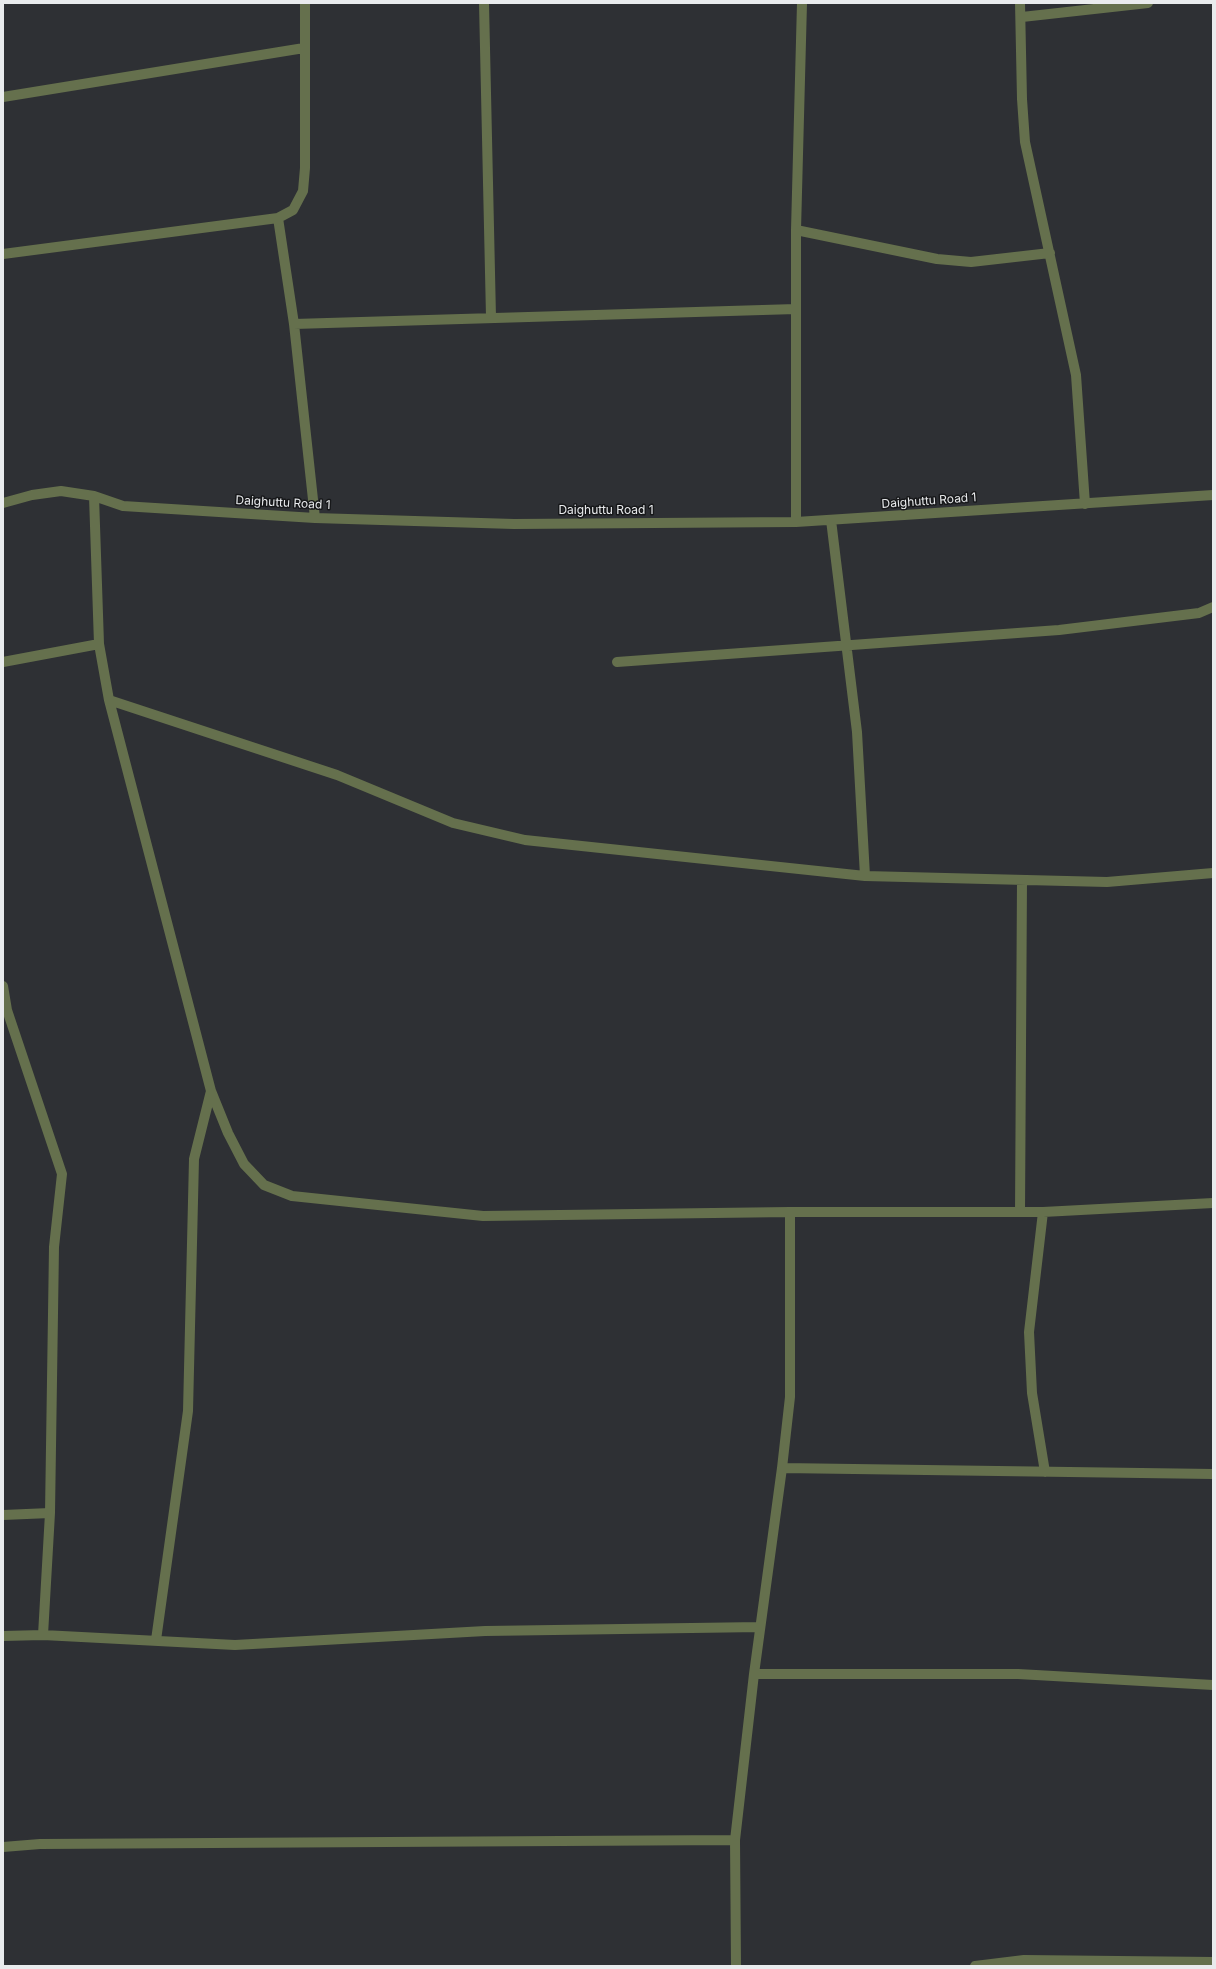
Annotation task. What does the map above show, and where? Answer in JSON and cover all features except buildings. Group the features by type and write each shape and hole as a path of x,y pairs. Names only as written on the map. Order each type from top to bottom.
{"street":[{"path":"3,254 278,218 293,210 303,192 305,168 304,3"},
{"path":"484,3 491,317"},
{"path":"796,522 796,230 802,3"},
{"path":"1020,3 1022,17 1022,99 1026,142 1076,375 1086,504"},
{"path":"1022,17 1148,3"},
{"path":"3,97 304,48"},
{"path":"278,218 294,324 315,518"},
{"path":"796,230 937,259 971,262 1050,253"},
{"path":"294,324 796,309"},
{"name":"Daighuttu Road 1","path":"3,503 32,494 62,491 94,496 123,506 315,518 514,524 796,522 1213,495"},
{"path":"94,496 99,644 109,700 211,1091 228,1133 244,1164 264,1185 292,1196 483,1216 790,1212 1043,1212 1213,1203"},
{"path":"831,520 857,732 864,876"},
{"path":"617,662 1059,630 1198,613 1213,607"},
{"path":"3,662 99,644"},
{"path":"109,700 337,775 453,823 524,840 864,876 1107,882 1213,873"},
{"path":"1020,1212 1022,880"},
{"path":"3,986 8,1010 62,1174 54,1248 50,1513 43,1634"},
{"path":"156,1640 188,1411 194,1159 211,1091"},
{"path":"736,1966 735,1840 754,1674 782,1468 790,1397 790,1212"},
{"path":"1043,1212 1029,1332 1032,1393 1045,1472"},
{"path":"782,1468 1213,1474"},
{"path":"3,1515 50,1513"},
{"path":"3,1636 43,1634 235,1644 485,1631 760,1627"},
{"path":"754,1674 1018,1674 1213,1685"},
{"path":"3,1847 40,1844 735,1840"},
{"path":"975,1966 1024,1960 1167,1964 1213,1962"}]}
